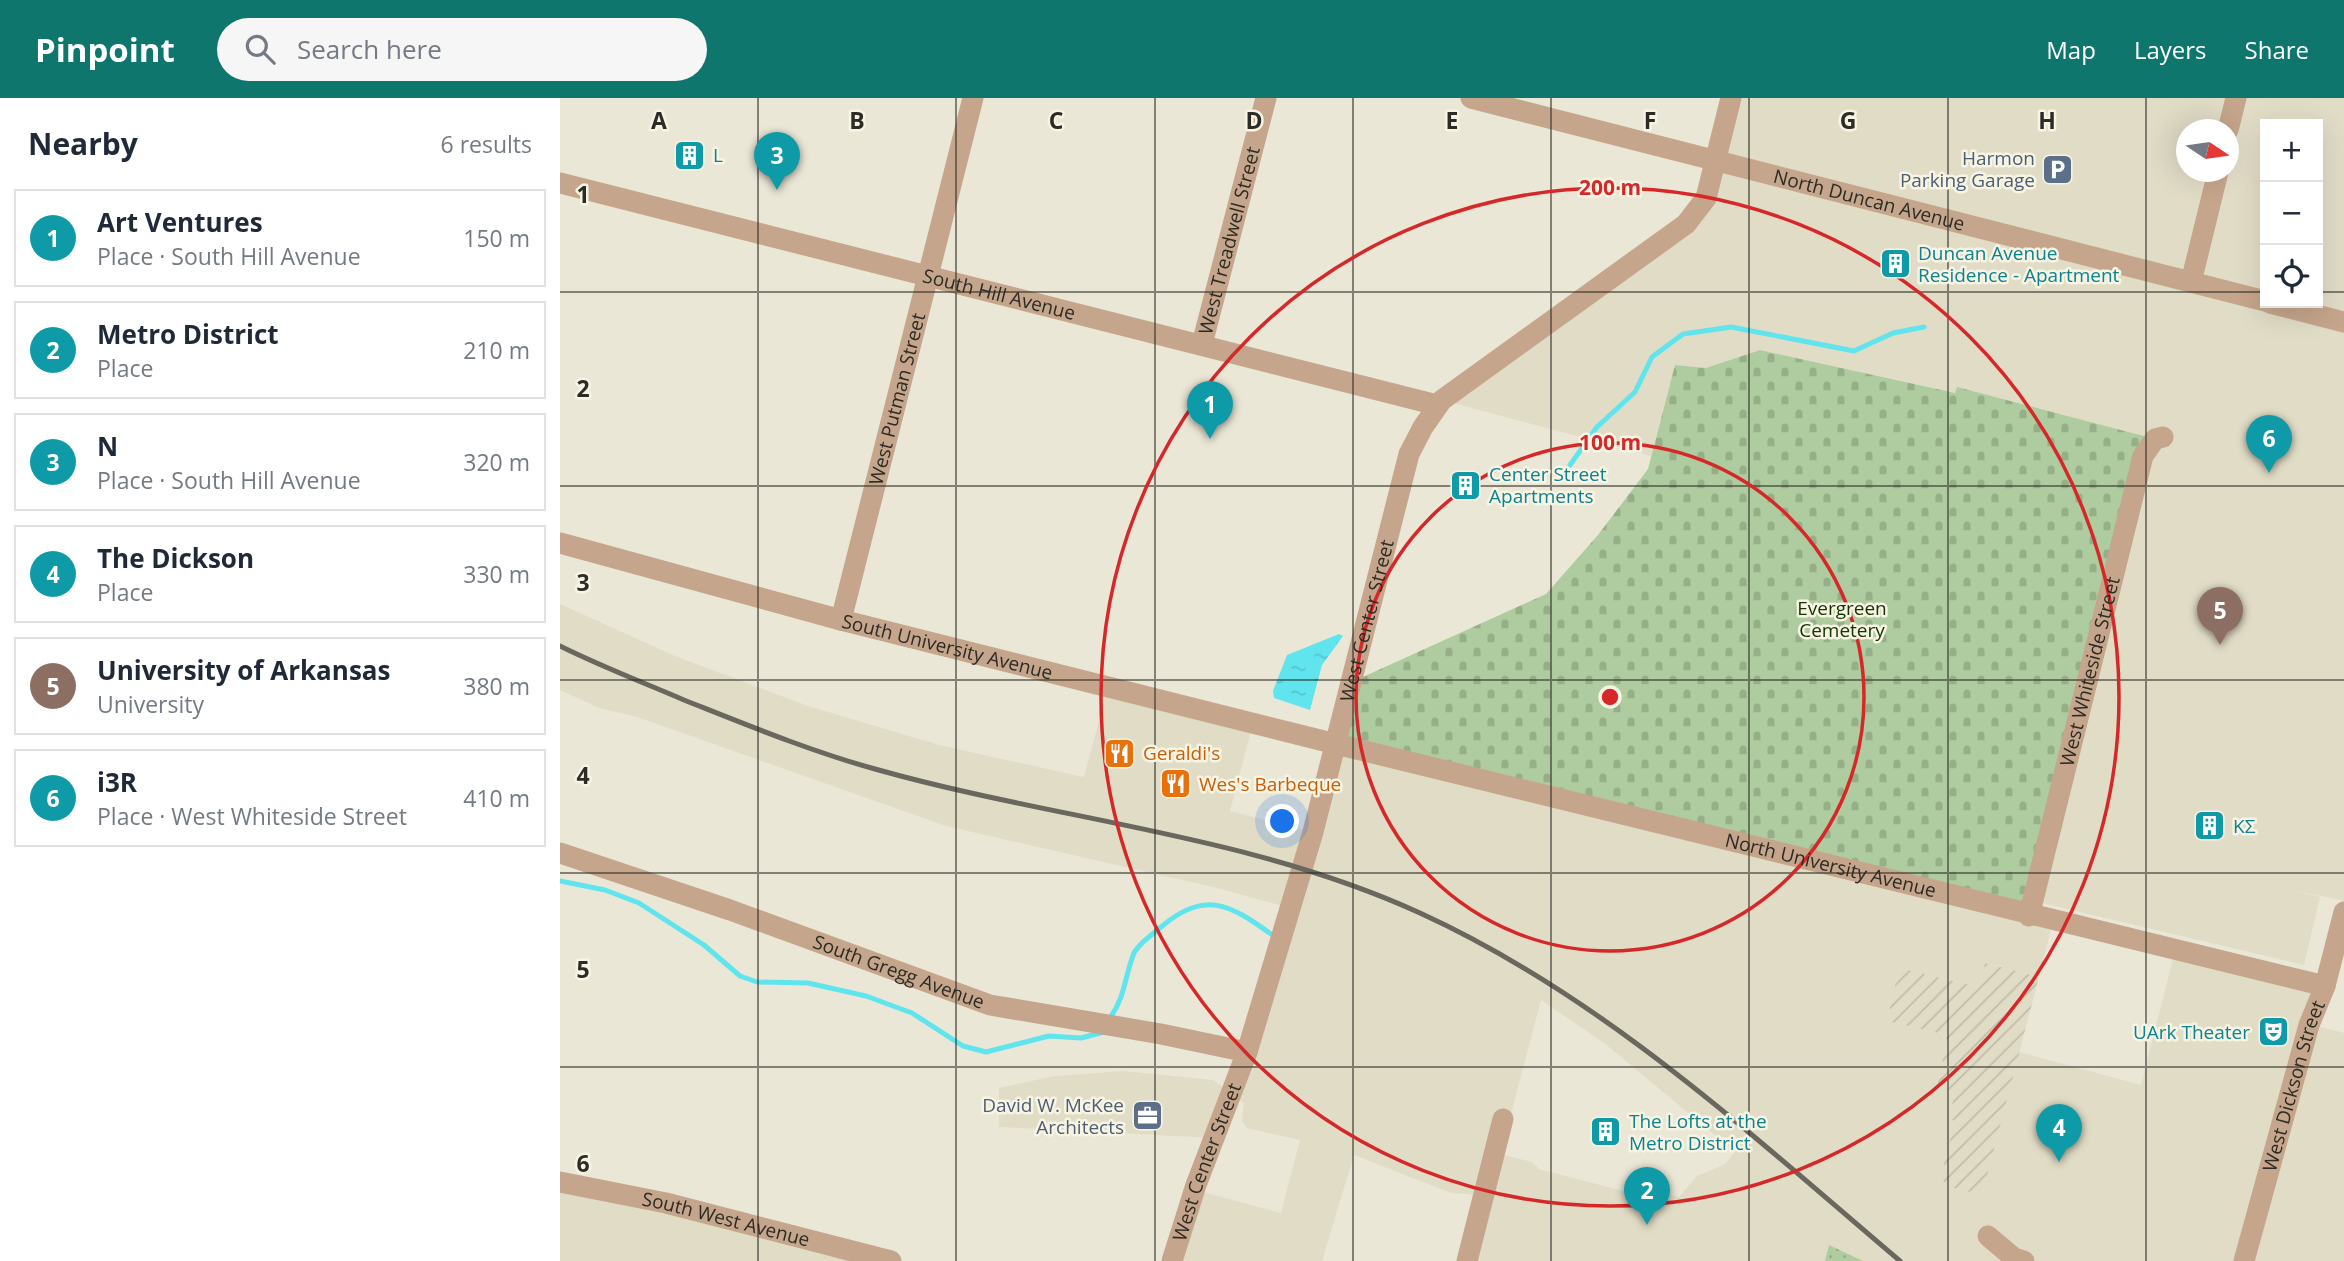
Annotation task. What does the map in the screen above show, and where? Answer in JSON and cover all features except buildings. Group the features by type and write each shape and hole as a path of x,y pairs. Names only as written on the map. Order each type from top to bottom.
{"street":[{"name":"West Putman Street","path":"841,620 973,98"},
{"name":"West Treadwell Street","path":"1202,344 1266,98"},
{"name":"North Duncan Avenue","path":"1471,98 2260,300"},
{"name":"West Center Street","path":"1172,1261 1196,1185 1247,1052 1313,832 1409,454 1437,405 1686,224 1706,198 1731,98"},
{"path":"2231,119 2236,98"},
{"path":"2191,282 2216,182"},
{"name":"South Hill Avenue","path":"560,183 1437,405"},
{"path":"2289,308 2344,322"},
{"name":"West Whiteside Street","path":"2029,915 2143,456 2155,439 2163,437"},
{"name":"South University Avenue","path":"560,543 841,620 1336,744"},
{"name":"North University Avenue","path":"1336,744 2325,986"},
{"name":"South Gregg Avenue","path":"560,852 717,905 896,973 990,1005 1161,1034 1247,1052"},
{"name":"West Dickson Street","path":"2244,1261 2309,1025 2325,986 2344,912"},
{"path":"1467,1261 1503,1119"},
{"name":"South West Avenue","path":"560,1182 666,1203 891,1261"},
{"path":"1988,1236 2014,1258 2024,1261"}],"shaded area":[{"path":"1731,98 2344,98 2344,901 2293,890 2320,897 2304,965 2042,903 1957,387 1955,393 1760,350 1706,368 1675,365 1651,456 1442,400 1686,224"},
{"path":"560,604 675,656 808,706 939,745 1084,777 1108,687 1253,723 1230,811 1313,832 1336,744 2053,921 2039,977 1985,963 1979,987 1899,968 1887,1021 1942,1034 1947,1041 1937,1086 1956,1090 1949,1118 1955,1120 1946,1186 1982,1195 2019,1052 2141,1085 2175,951 2325,986 2309,1024 2344,1033 2344,1261 1467,1261 1483,1195 1451,1193 1354,1155 1322,1261 1173,1261 1195,1190 1281,1213 1300,1140 1247,1128 1242,1121 1244,1103 1230,1093 1214,1138 999,1127 999,1088 1055,1076 1123,1071 1213,1080 1230,1092 1290,908 1213,887 946,826 637,717 599,708 560,690","holes":["1541,1000 1604,1043 1735,1152 1725,1164 1697,1176 1679,1197 1661,1193 1658,1200 1539,1169 1532,1162 1495,1153 1511,1114"]},
{"path":"1985,963 2039,977 1982,1195 1946,1186 1941,1176 1955,1121 1949,1119 1955,1091 1937,1087 1947,1040 1942,1034 1887,1021 1899,968 1979,987"},
{"path":"560,1182 891,1261 560,1261"}],"green space":[{"name":"Evergreen Cemetery","path":"1760,350 1955,393 1957,387 2155,439 2029,915 1336,744 1354,681 1546,594 1598,535 1648,469 1675,365 1706,368"},
{"path":"1829,1245 1863,1261 1825,1261"}],"water":[{"path":"1339,634 1343,636 1322,665 1310,710 1274,698 1273,691 1287,655"}],"waterway":[{"path":"1570,465 1597,427 1635,392 1652,357 1683,334 1731,327 1854,351 1893,333 1924,327"},
{"path":"560,881 605,890 639,903 704,945 740,976 757,982 808,983 866,996 912,1013 963,1046 986,1052 1049,1036 1081,1038 1104,1032"},
{"path":"1110,1018 1119,1002 1136,949 1177,915 1191,908 1217,905 1242,915 1271,934"}],"railway":[{"path":"560,646 684,700 851,762 943,787 1219,846 1288,864 1355,886 1420,913 1551,984 1612,1026 1730,1117 1900,1261"}],"place":[{"name":"L","path":"690,155"},
{"name":"Harmon Parking Garage","path":"2058,169"},
{"name":"N","path":"777,190"},
{"name":"Duncan Avenue Residence - Apartment","path":"1895,264"},
{"name":"Art Ventures","path":"1210,439"},
{"name":"i3R","path":"2269,473"},
{"name":"Center Street Apartments","path":"1466,485"},
{"name":"University of Arkansas","path":"2220,645"},
{"name":"Geraldi's","path":"1120,753"},
{"name":"Wes's Barbeque","path":"1176,784"},
{"name":"ΚΣ","path":"2210,826"},
{"name":"UArk Theater","path":"2273,1032"},
{"name":"David W. McKee Architects","path":"1147,1116"},
{"name":"The Lofts at the Metro District","path":"1606,1132"},
{"name":"The Dickson","path":"2059,1162"},
{"name":"Metro District","path":"1647,1225"}]}
